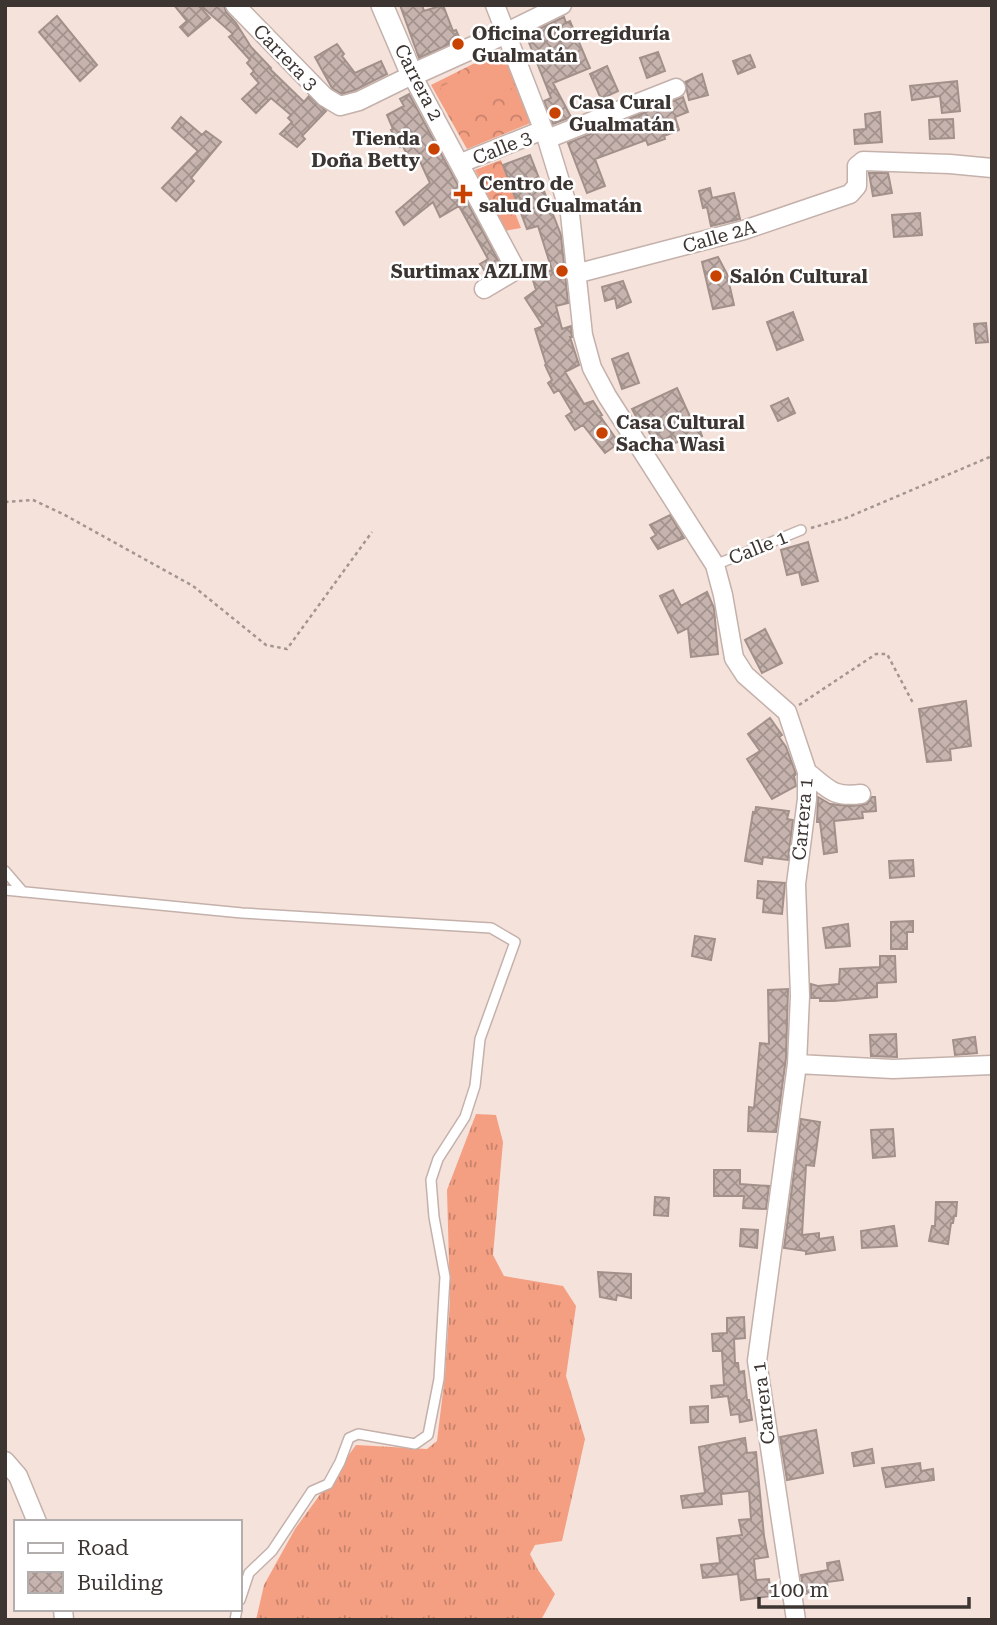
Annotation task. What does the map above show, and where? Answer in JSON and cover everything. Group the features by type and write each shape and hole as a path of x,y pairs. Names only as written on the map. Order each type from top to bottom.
{"street":[{"name":"Carrera 3","path":"235,5 325,97 340,106 359,101 412,75"},
{"name":"Carrera 2","path":"382,5 412,75 516,270 484,289"},
{"path":"495,5 545,135 570,214 583,335 592,368 607,396 715,565 734,658 745,675 787,712"},
{"path":"412,75 562,5"},
{"name":"Calle 3","path":"461,163 676,88"},
{"name":"Calle 2A","path":"575,274 744,230 850,194 857,186 857,166 863,161 992,168"},
{"name":"Carrera 1","path":"787,712 807,772 807,800 796,884 800,996 797,1064 757,1361 796,1620"},
{"path":"807,772 836,794 861,794"},
{"path":"797,1064 880,1069 992,1065"},
{"path":"5,1461 18,1476 36,1520"}],"lane":[{"name":"Calle 1","path":"715,565 801,530"},
{"path":"5,871 23,892"},
{"path":"5,890 242,913 491,928 515,942 480,1040 475,1086 465,1117 438,1159 431,1180 434,1217 445,1277 439,1379 428,1434 415,1444 358,1434 349,1438 328,1484 312,1491 272,1552 249,1573 242,1594"}],"path":[{"path":"801,530 846,518 992,456"},
{"path":"5,502 33,500 63,514 194,586 266,645 287,649 372,532"},
{"path":"787,712 876,654 887,654 913,704"}],"green space":[{"path":"505,48 533,122 467,149 431,85"},
{"path":"502,59 515,87 452,115 440,87"},
{"path":"501,160 520,210 515,213 521,228 504,231 475,170"},
{"path":"476,1114 496,1115 503,1142 493,1255 504,1276 563,1286 576,1306 566,1376 585,1439 562,1541 535,1545 530,1554 555,1594 541,1620 256,1620 264,1585 295,1529 356,1445 427,1449 437,1441 450,1300 447,1190"}],"building":[{"path":"174,5 198,5 210,18 188,36 180,27 187,21"},
{"path":"200,5 224,5 226,12 251,47 270,69 304,102 309,96 326,111 302,136 305,139 297,147 280,134 292,122 288,118 291,115 271,98 256,113 242,99 259,83 251,74 254,71 247,63 250,60 229,37 233,34"},
{"path":"400,5 422,5 424,11 443,5 453,31 456,30 460,39 419,58"},
{"path":"57,16 97,65 80,81 39,32"},
{"path":"564,17 566,23 570,21 590,68 553,83 571,117 553,124 544,101 551,98 526,35"},
{"path":"337,44 355,73 381,61 387,74 342,94 332,88 315,57"},
{"path":"658,52 665,71 647,78 640,58"},
{"path":"750,55 755,67 738,74 733,61"},
{"path":"607,66 618,91 601,99 590,74"},
{"path":"702,74 708,95 689,100 685,82"},
{"path":"957,81 960,111 942,113 940,96 912,100 910,86"},
{"path":"409,94 499,262 500,266 487,274 480,264 488,259 459,206 440,217 433,202 404,225 396,212 430,183 418,157 411,161 402,145 400,147 387,115 404,106 400,99"},
{"path":"683,97 688,112 675,117 679,130 648,145 646,140 595,159 605,186 587,193 568,143"},
{"path":"880,112 882,142 855,144 854,130 866,129 865,114"},
{"path":"181,117 202,135 206,131 221,142 191,178 194,181 176,201 162,188 198,151 172,128"},
{"path":"953,119 954,138 930,139 929,120"},
{"path":"530,155 561,235 568,303 556,306 562,329 571,326 570,337 579,365 565,372 584,404 593,401 619,443 605,453 583,425 575,430 566,416 572,412 559,390 554,393 548,383 552,380 535,329 543,326 525,298 536,290 532,277 552,270 538,226 527,229 503,165"},
{"path":"869,173 888,173 892,193 873,196"},
{"path":"710,188 712,198 734,193 740,219 711,226 707,207 703,208 699,191"},
{"path":"920,213 922,235 894,237 892,215"},
{"path":"718,257 727,274 734,305 713,309 702,262"},
{"path":"623,281 631,302 617,308 615,298 605,301 602,287"},
{"path":"793,312 803,340 777,350 767,322"},
{"path":"986,323 988,342 976,343 974,324"},
{"path":"628,353 639,383 622,389 612,359"},
{"path":"677,388 692,421 696,419 702,436 674,443 671,436 655,444 645,424 641,426 632,409"},
{"path":"788,398 795,413 778,421 771,406"},
{"path":"670,515 684,538 658,549 651,538 656,535 650,525"},
{"path":"808,542 818,581 802,585 799,572 787,575 781,550"},
{"path":"673,590 681,606 707,592 714,608 718,654 691,657 688,628 678,633 660,596"},
{"path":"765,629 782,663 762,673 745,640"},
{"path":"966,701 971,746 950,749 951,760 927,762 919,709"},
{"path":"770,718 782,735 779,737 786,747 796,774 796,786 772,799 747,759 760,751 748,734"},
{"path":"818,797 830,804 851,806 867,804 875,797 876,811 862,812 863,818 834,821 837,852 824,854 820,822 817,822"},
{"path":"756,807 789,811 787,819 793,820 788,860 763,857 762,864 745,861"},
{"path":"913,860 914,876 890,878 889,861"},
{"path":"758,881 785,883 782,914 763,912 764,899 757,898"},
{"path":"913,921 913,932 907,932 907,949 891,949 891,922"},
{"path":"848,924 850,946 826,948 823,928"},
{"path":"695,936 715,939 711,960 692,956"},
{"path":"880,956 895,956 896,982 877,983 877,997 834,1001 811,998 811,984 839,984 840,969 880,967"},
{"path":"788,989 786,1058 776,1132 748,1131 749,1107 754,1108 760,1043 769,1044 768,990"},
{"path":"896,1034 897,1057 871,1056 870,1035"},
{"path":"975,1037 977,1053 955,1055 953,1040"},
{"path":"801,1119 820,1122 814,1166 806,1165 802,1235 819,1233 819,1239 833,1237 835,1250 806,1254 806,1251 784,1248"},
{"path":"893,1129 895,1156 873,1158 871,1130"},
{"path":"714,1170 740,1170 740,1184 769,1186 766,1209 743,1208 744,1196 714,1196"},
{"path":"655,1197 669,1198 668,1216 654,1215"},
{"path":"936,1202 957,1202 948,1244 929,1241 932,1226 935,1226"},
{"path":"894,1226 897,1246 862,1248 861,1231"},
{"path":"741,1229 758,1230 757,1248 740,1246"},
{"path":"598,1272 631,1274 631,1298 617,1295 616,1300 600,1297"},
{"path":"744,1317 745,1338 734,1339 735,1363 738,1363 739,1372 744,1371 752,1420 740,1422 739,1414 731,1415 728,1396 712,1398 711,1386 724,1385 722,1351 713,1351 712,1334 727,1333 727,1318"},
{"path":"708,1406 708,1422 691,1423 690,1407"},
{"path":"816,1430 823,1473 787,1480 780,1437"},
{"path":"745,1438 747,1453 756,1452 768,1557 754,1559 756,1580 769,1579 771,1596 741,1600 738,1574 703,1578 701,1565 720,1563 717,1538 742,1535 739,1520 751,1519 749,1491 721,1494 722,1504 683,1508 681,1496 705,1493 699,1447"},
{"path":"872,1449 874,1463 854,1466 852,1453"},
{"path":"920,1463 921,1471 933,1469 934,1480 886,1487 882,1468"},
{"path":"839,1561 843,1580 827,1582 828,1591 804,1594 801,1575 828,1570 827,1563"}],"place":[{"name":"Oficina Corregiduría Gualmatán","path":"458,44"},
{"name":"Casa Cural Gualmatán","path":"555,113"},
{"name":"Tienda Doña Betty","path":"434,149"},
{"name":"Centro de salud Gualmatán","path":"463,194"},
{"name":"Surtimax AZLIM","path":"562,271"},
{"name":"Salón Cultural","path":"716,276"},
{"name":"Casa Cultural Sacha Wasi","path":"602,433"}]}
